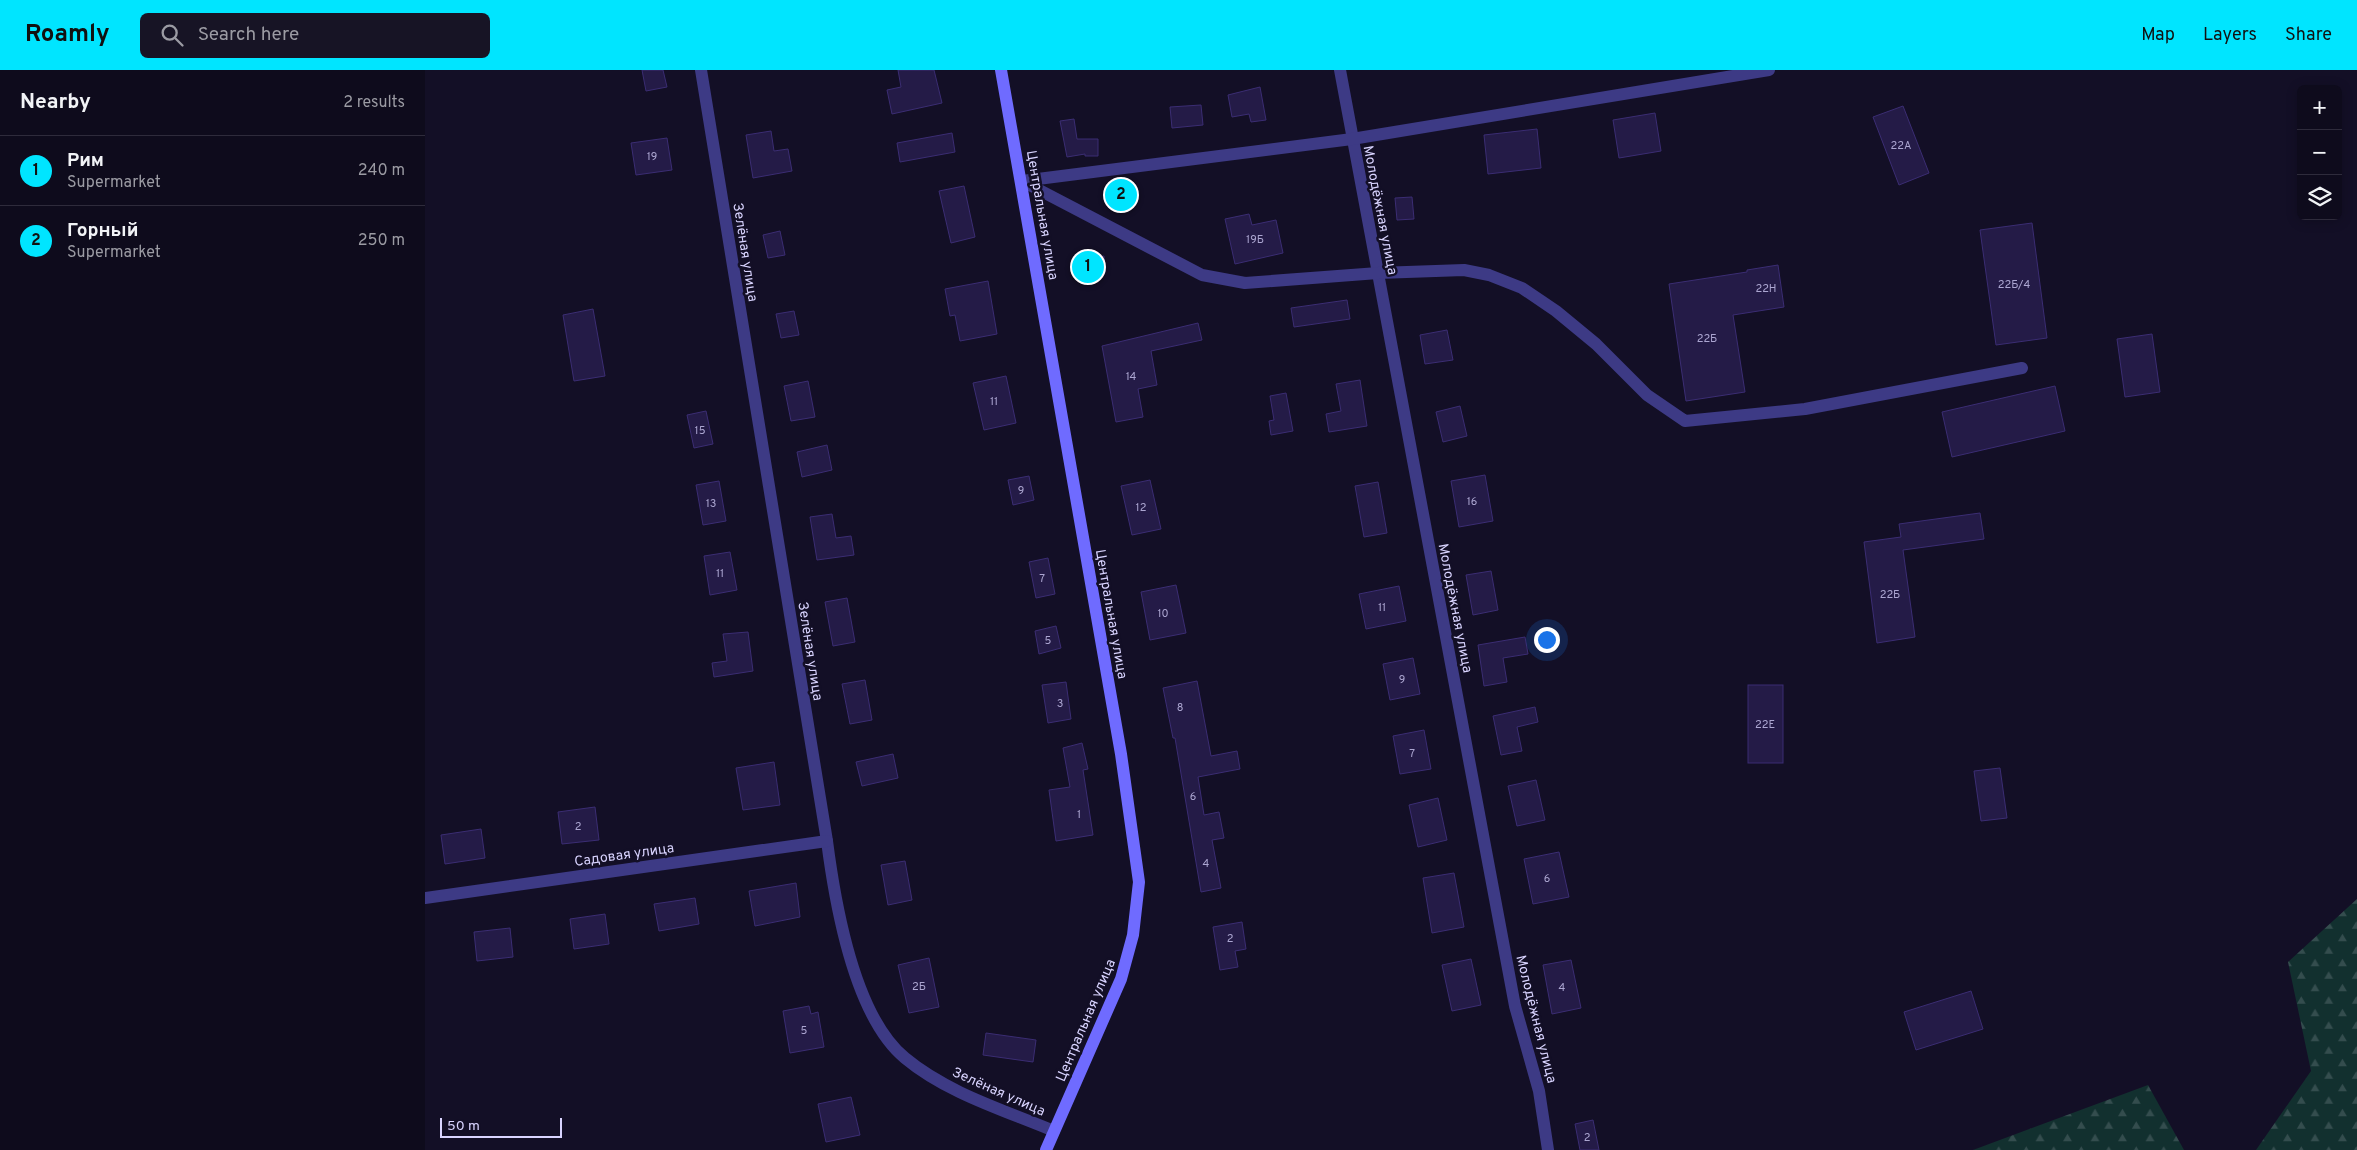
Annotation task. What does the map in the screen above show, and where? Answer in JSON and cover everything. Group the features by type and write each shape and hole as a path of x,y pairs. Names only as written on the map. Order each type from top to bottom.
{"street":[{"name":"Зелёная улица","path":"701,70 833,886 846,947 861,991 878,1027 904,1058 949,1087 1054,1131"},
{"name":"Центральная улица","path":"1001,70 1022,181 1121,754 1139,882 1133,935 1121,980 1045,1150"},
{"name":"Молодёжная улица","path":"1340,70 1515,1006 1539,1091 1548,1150"},
{"path":"1022,181 1352,140 1769,70"},
{"path":"1022,181 1201,275 1245,283 1377,273 1464,270 1489,275 1522,288 1556,310 1596,344 1647,395 1685,421 1805,409 2022,368"},
{"name":"Садовая улица","path":"425,898 827,841"}],"green space":[{"path":"2357,899 2357,1150 2256,1150 2311,1071 2288,962"},
{"path":"2148,1085 2184,1150 1973,1150"}],"building":[{"path":"642,70 663,70 667,87 646,91"},
{"path":"898,70 934,70 942,103 892,114 887,90 901,87"},
{"path":"1260,87 1266,120 1251,122 1249,114 1232,117 1228,95"},
{"path":"1201,105 1203,125 1172,128 1170,107"},
{"path":"1903,106 1929,173 1899,185 1873,117"},
{"path":"1655,113 1661,151 1619,158 1613,120"},
{"path":"1074,119 1077,139 1098,139 1098,156 1085,156 1085,154 1067,157 1060,121"},
{"path":"1537,129 1541,168 1488,174 1484,135"},
{"path":"771,131 774,151 788,149 792,171 753,178 746,135"},
{"path":"952,133 955,152 900,162 897,143"},
{"path":"667,138 672,170 636,175 631,143"},
{"path":"1130,184 1132,206 1118,208 1115,185"},
{"path":"964,186 975,237 951,243 939,191"},
{"path":"1412,197 1414,219 1397,220 1395,198"},
{"path":"1249,214 1252,225 1276,220 1283,253 1235,264 1225,219"},
{"path":"2032,223 2047,338 1996,345 1980,230"},
{"path":"780,231 785,255 768,258 763,235"},
{"path":"1104,256 1105,273 1080,275 1079,258"},
{"path":"1778,265 1784,307 1733,315 1745,392 1686,401 1669,284 1747,272 1747,270"},
{"path":"988,281 997,334 960,341 955,315 950,316 945,289"},
{"path":"1347,300 1350,319 1294,327 1291,308"},
{"path":"593,309 605,376 574,381 563,315"},
{"path":"794,311 799,335 781,338 776,314"},
{"path":"1198,323 1202,340 1151,351 1157,385 1138,389 1143,417 1116,422 1102,346"},
{"path":"1447,330 1453,360 1425,364 1420,335"},
{"path":"2152,334 2160,392 2125,397 2117,339"},
{"path":"1006,376 1016,423 984,430 973,383"},
{"path":"1360,380 1367,426 1329,432 1326,414 1341,411 1336,384"},
{"path":"808,381 815,417 791,421 784,386"},
{"path":"2055,386 2065,431 1952,457 1942,412"},
{"path":"1286,393 1293,431 1271,435 1269,421 1274,420 1270,396"},
{"path":"1460,406 1467,436 1443,442 1436,412"},
{"path":"706,411 713,444 694,448 687,415"},
{"path":"827,445 832,470 802,477 797,452"},
{"path":"1485,475 1493,521 1459,527 1451,481"},
{"path":"1029,476 1034,500 1013,505 1008,480"},
{"path":"1150,480 1161,529 1132,535 1121,486"},
{"path":"719,481 726,521 703,525 696,485"},
{"path":"1378,482 1387,533 1364,537 1355,486"},
{"path":"1980,513 1984,539 1903,550 1915,637 1877,643 1864,542 1901,537 1899,524"},
{"path":"832,514 836,538 851,536 854,555 817,560 810,517"},
{"path":"730,552 737,590 710,595 704,556"},
{"path":"1048,558 1055,594 1036,598 1029,562"},
{"path":"1491,571 1498,610 1473,615 1466,575"},
{"path":"1176,585 1186,633 1150,640 1141,592"},
{"path":"1399,586 1406,621 1366,629 1359,594"},
{"path":"847,598 855,642 833,646 825,602"},
{"path":"1056,626 1061,648 1039,654 1035,631"},
{"path":"748,632 753,671 714,677 712,663 727,661 723,634"},
{"path":"1525,637 1528,654 1503,658 1507,682 1484,686 1478,645"},
{"path":"1413,658 1420,694 1390,700 1383,664"},
{"path":"865,680 872,720 850,724 842,684"},
{"path":"1197,681 1211,756 1237,751 1240,769 1198,777 1204,815 1219,812 1224,838 1212,840 1221,888 1201,892 1175,738 1173,738 1163,688"},
{"path":"1066,682 1071,719 1048,723 1042,685"},
{"path":"1748,685 1783,685 1783,763 1748,763"},
{"path":"1535,707 1538,722 1517,727 1522,751 1501,755 1493,716"},
{"path":"1424,730 1431,769 1400,774 1393,736"},
{"path":"1082,743 1088,769 1083,770 1093,835 1056,841 1049,790 1070,787 1063,748"},
{"path":"893,754 898,778 862,786 856,762"},
{"path":"774,762 780,805 743,810 736,768"},
{"path":"2000,768 2007,818 1981,821 1974,771"},
{"path":"1536,780 1545,820 1517,826 1508,786"},
{"path":"1438,798 1447,840 1418,847 1409,805"},
{"path":"595,807 599,840 562,844 558,812"},
{"path":"481,829 485,858 445,864 441,835"},
{"path":"1559,852 1569,897 1533,904 1524,859"},
{"path":"905,861 912,900 888,905 881,865"},
{"path":"1454,873 1464,927 1432,933 1423,878"},
{"path":"796,883 800,917 755,926 749,891"},
{"path":"695,898 699,924 659,931 654,904"},
{"path":"605,914 609,944 574,949 570,919"},
{"path":"1242,922 1246,949 1235,951 1238,967 1220,970 1213,927"},
{"path":"510,928 513,957 477,961 474,932"},
{"path":"929,958 939,1007 909,1013 898,965"},
{"path":"1471,959 1481,1005 1452,1011 1442,965"},
{"path":"1571,960 1581,1008 1552,1014 1543,965"},
{"path":"1971,991 1983,1029 1916,1050 1904,1012"},
{"path":"809,1006 811,1014 818,1012 824,1047 790,1053 783,1011"},
{"path":"986,1033 1036,1040 1033,1062 983,1055"},
{"path":"851,1097 860,1135 826,1142 818,1104"},
{"path":"1593,1120 1599,1150 1580,1150 1575,1124"}],"place":[{"name":"Горный","path":"1121,195"},
{"name":"Рим","path":"1088,267"}]}
